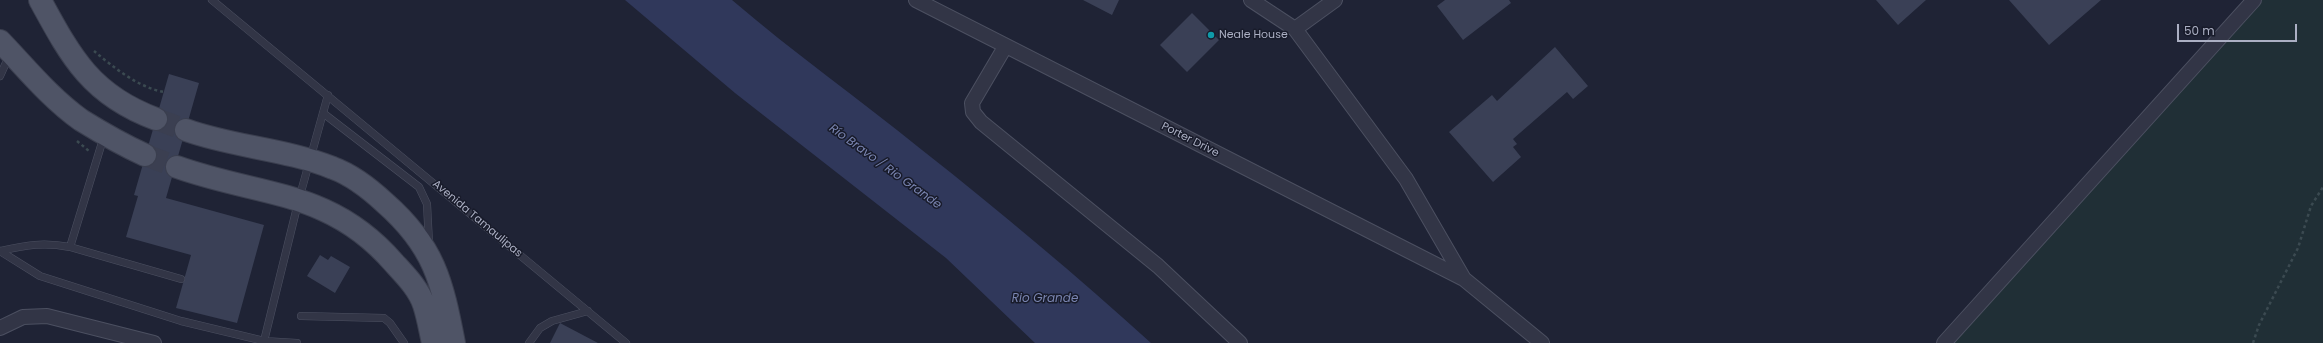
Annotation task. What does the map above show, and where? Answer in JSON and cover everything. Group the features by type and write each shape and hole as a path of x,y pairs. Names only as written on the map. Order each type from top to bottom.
{"main road":[{"path":"40,0 69,53 91,80 114,98 140,113 156,118"},
{"path":"6,46 47,90 80,119 146,155"},
{"path":"186,130 333,168 361,183 378,196 416,233 430,255 442,287 454,343"},
{"path":"177,167 299,199 337,215 363,231 380,247 412,283 424,304 433,343"}],"street":[{"name":"Porter Drive","path":"916,0 1005,47 1464,279"},
{"path":"1251,0 1295,29 1406,179 1464,279 1542,343"},
{"path":"1295,29 1335,0"},
{"path":"1944,343 2254,0"},
{"path":"1005,47 972,103 973,112 981,122 1158,266 1240,343"},
{"path":"0,328 23,317 47,316 154,343"}],"lane":[{"name":"Avenida Tamaulipas","path":"212,0 626,343"},
{"path":"0,76 6,46"},
{"path":"264,341 299,199 328,95"},
{"path":"323,113 419,187 426,204 430,255"},
{"path":"70,247 105,134"},
{"path":"0,251 35,243 48,243 70,247 181,279"},
{"path":"0,251 40,276 181,321 264,341 297,343"},
{"path":"530,343 540,328 552,321 588,311"},
{"path":"301,316 384,318 390,323 404,343"}],"path":[{"path":"109,64 144,84 164,92"},
{"path":"2253,343 2259,325 2298,248 2311,206 2323,187"}],"shaded area":[{"path":"2251,0 2323,0 2323,343 1943,343"}],"water":[{"name":"Rio Grande","path":"625,0 732,0 779,39 981,197 1067,269 1151,343 1035,343 946,258 735,93"}],"building":[{"path":"1083,0 1119,0 1112,15"},
{"path":"1445,0 1509,0 1511,3 1463,40 1437,6"},
{"path":"1876,0 1926,0 1898,25"},
{"path":"2009,0 2101,0 2049,45"},
{"path":"1192,13 1219,40 1187,72 1160,45"},
{"path":"1555,47 1588,86 1573,99 1567,92 1513,139 1517,144 1513,147 1521,157 1493,182 1449,132 1492,95 1497,101"},
{"path":"169,74 199,83 166,198 264,225 237,323 176,308 191,255 126,237 138,196 134,195"},
{"path":"320,255 328,260 331,256 350,267 335,293 307,276"},
{"path":"560,323 598,343 550,343"}],"tunnel":[{"path":"156,119 186,130"},
{"path":"145,155 177,167"}],"place":[{"name":"Neale House","path":"1211,35"}],"water label":[{"name":"Río Bravo / Rio Grande","path":"885,167"}]}
